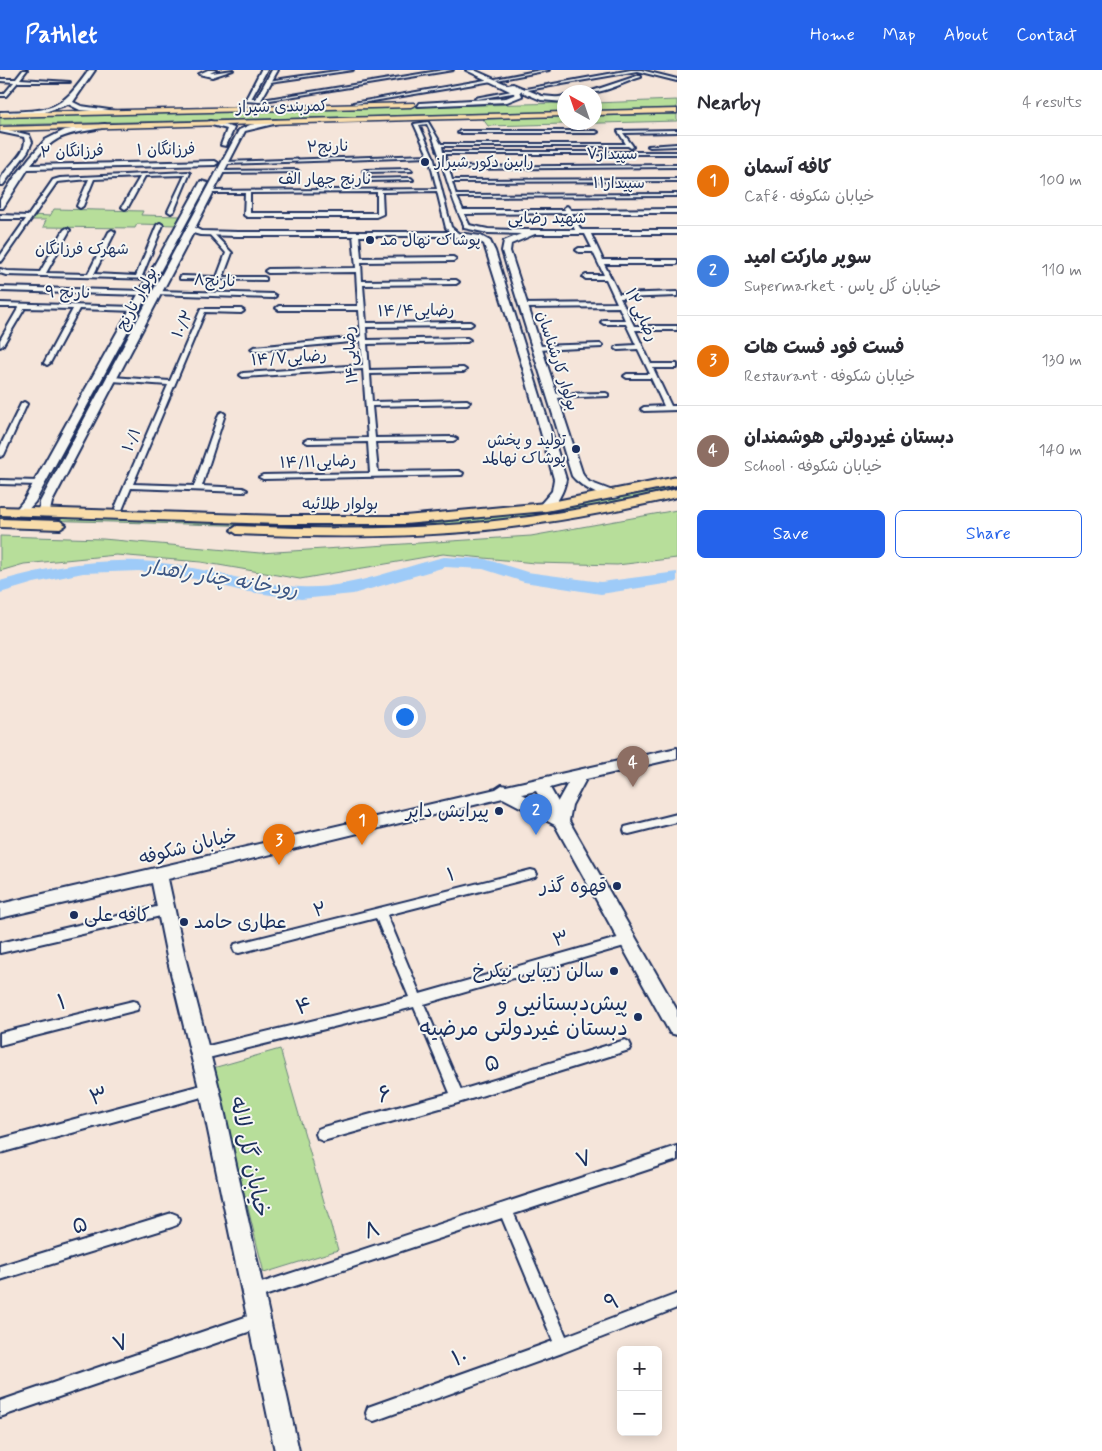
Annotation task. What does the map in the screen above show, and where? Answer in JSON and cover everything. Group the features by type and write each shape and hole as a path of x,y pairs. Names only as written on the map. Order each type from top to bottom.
{"highway":[{"name":"کمربندی شیراز","path":"0,115 420,105 557,99"},
{"path":"602,113 674,112"},
{"name":"کمربندی شیراز","path":"0,129 557,114"}],"main road":[{"name":"بولوار طلائیه","path":"0,523 280,526 405,520 544,507 614,495 677,481"},
{"name":"بولوار طلائیه","path":"0,512 20,512 46,508 358,533 465,528 552,518 626,505 677,493"}],"street":[{"path":"0,95 5,95 25,70"},
{"path":"0,115 43,111 59,106 70,99 92,70"},
{"path":"213,70 202,74 209,75 230,70"},
{"path":"270,81 351,70"},
{"path":"258,101 274,71 264,71 247,100 258,101 451,70"},
{"path":"469,70 494,79"},
{"path":"476,70 520,92 557,99"},
{"path":"355,103 546,70"},
{"path":"614,70 622,73"},
{"path":"477,98 520,92 637,70 677,80"},
{"path":"323,74 332,79"},
{"path":"602,90 640,76"},
{"path":"0,80 68,82"},
{"path":"340,83 348,87"},
{"path":"360,85 369,89"},
{"path":"420,105 499,101 513,99 520,92"},
{"path":"378,93 387,98"},
{"path":"70,99 70,103 80,108 114,112"},
{"path":"210,123 237,130 276,122"},
{"path":"468,226 454,196 439,145 428,123 416,124 431,156 450,231 498,249 510,241"},
{"path":"0,206 44,145 56,136 76,130 112,126"},
{"path":"0,129 27,136 29,142"},
{"name":"بولوار نارنج","path":"46,508 157,293 192,230 226,162 237,130"},
{"name":"بولوار نارنج","path":"20,512 29,502 215,163 237,130"},
{"path":"677,131 620,132 677,211"},
{"path":"460,132 596,132"},
{"path":"531,132 538,145"},
{"path":"0,183 26,150 32,136 49,133 56,136"},
{"path":"439,145 630,145"},
{"path":"650,146 677,145"},
{"name":"رضایی۱۲","path":"540,153 568,212 596,250 654,376 673,409"},
{"path":"442,154 677,153"},
{"name":"نارنج۲","path":"226,162 431,156"},
{"name":"فرزانگان ۱","path":"118,164 215,163"},
{"path":"118,164 118,176"},
{"name":"فرزانگان ۲","path":"27,167 118,164"},
{"name":"سپیدار۷","path":"446,168 677,166"},
{"path":"367,191 365,169 410,170"},
{"path":"221,172 297,171"},
{"path":"0,260 55,181 65,178 188,173 170,212"},
{"path":"125,207 143,175"},
{"path":"80,206 92,177"},
{"path":"366,180 411,179"},
{"path":"450,181 677,180"},
{"name":"نارنج چهار الف","path":"210,192 439,190"},
{"path":"248,192 247,215 376,215 380,214 379,191"},
{"name":"سپیدار۱۱","path":"454,196 677,195"},
{"path":"446,214 677,211"},
{"path":"0,217 30,218"},
{"path":"138,278 160,225"},
{"name":"شهید رضایی","path":"418,233 448,225 468,226 488,231 510,241 534,232 677,232"},
{"path":"42,274 67,230"},
{"name":"شهید رضایی","path":"192,230 212,234 456,234"},
{"path":"485,244 479,234 488,231"},
{"path":"90,276 112,232"},
{"path":"212,234 229,253 219,279"},
{"name":"رضایی۱۴","path":"356,234 374,474"},
{"name":"بولوار کارشناسان","path":"510,241 523,306 579,477"},
{"name":"بولوار کارشناسان","path":"485,244 535,389 559,480"},
{"path":"578,250 596,250"},
{"path":"358,260 453,259"},
{"path":"601,262 677,262"},
{"path":"268,271 359,270"},
{"path":"0,272 152,278"},
{"path":"586,277 608,277"},
{"path":"182,278 264,279"},
{"name":"رضایی۱۴/۴","path":"360,284 456,282"},
{"path":"0,289 144,292"},
{"name":"نارنج۸","path":"157,293 274,296"},
{"path":"617,296 677,294"},
{"name":"نارنج ۹","path":"0,305 135,309"},
{"path":"523,306 621,305"},
{"path":"0,344 23,306"},
{"path":"47,363 77,307"},
{"path":"279,308 362,308"},
{"name":"۱۰/۲","path":"172,383 203,310 240,311"},
{"path":"604,322 677,328"},
{"name":"رضایی۱۴/۴","path":"363,325 470,324"},
{"path":"120,337 134,338"},
{"path":"254,349 364,341 467,340"},
{"path":"536,348 600,346"},
{"path":"618,348 641,347"},
{"path":"650,366 677,366"},
{"name":"رضایی۱۴/۷","path":"243,375 366,369 463,370"},
{"path":"628,376 654,376"},
{"path":"112,379 172,383"},
{"name":"۱۰/۱","path":"119,508 172,383"},
{"path":"552,396 606,395"},
{"path":"369,404 467,402"},
{"path":"0,455 24,404"},
{"path":"644,409 673,409"},
{"path":"197,489 222,414"},
{"path":"308,442 454,439"},
{"name":"رضایی۱۴/۱۱","path":"263,477 460,473"},
{"path":"544,507 558,492 559,480 570,483 576,482 579,477 585,484 614,495"},
{"path":"0,482 39,483"},
{"path":"128,486 243,490"},
{"path":"29,502 46,508"},
{"name":"خیابان شکوفه","path":"0,911 159,875 502,791 677,753"},
{"path":"561,821 564,805 581,774"},
{"path":"540,784 677,1027"},
{"path":"502,791 561,821"},
{"path":"629,830 677,818"},
{"name":"۱","path":"380,913 531,874"},
{"name":"خیابان گل لاله","path":"159,875 165,910 209,1089 257,1322 287,1451"},
{"path":"0,948 165,910"},
{"path":"380,913 458,1097"},
{"name":"۲","path":"239,948 380,913"},
{"name":"۳","path":"418,1000 628,940"},
{"name":"۴","path":"200,1054 418,1000"},
{"name":"۱","path":"0,1039 133,1006"},
{"name":"۵","path":"458,1097 625,1046"},
{"name":"۳","path":"0,1146 209,1089"},
{"name":"۶","path":"323,1134 458,1097"},
{"name":"۷","path":"505,1209 677,1153"},
{"path":"505,1209 562,1345"},
{"name":"۸","path":"252,1293 505,1209"},
{"name":"۵","path":"0,1273 172,1220"},
{"name":"۹","path":"562,1345 677,1300"},
{"name":"۷","path":"0,1409 257,1322"},
{"name":"۱۰","path":"374,1413 562,1345"}],"green space":[{"path":"677,100 677,109 602,112 602,103"},
{"path":"557,103 557,112 0,125 0,117"},
{"path":"677,114 677,121 602,123 602,116"},
{"path":"557,116 557,124 488,126 483,119"},
{"path":"54,209 143,211 141,215 180,216 176,225 137,224 135,228 43,227 46,220 29,220 32,215 50,216"},
{"path":"677,485 677,490 613,503 548,515 483,523 388,529 299,529 298,527 393,525 489,518 584,504"},
{"path":"677,510 677,558 617,565 535,563 443,554 300,579 201,562 116,555 24,564 0,571 0,536 103,539 260,553 531,536"},
{"path":"0,515 265,524 268,525 0,519"},
{"path":"280,1049 338,1250 264,1273 213,1068"}],"waterway":[{"name":"رودخانه چنار راهدار","path":"0,587 31,578 83,568 139,566 195,574 242,585 301,593 353,588 444,562 485,564 524,577 601,588 677,577"}],"place":[{"name":"رابین دکور شیراز","path":"425,162"},
{"name":"پوشاک نهال مد","path":"370,240"},
{"name":"تولید و پخش پوشاک نهالمد","path":"576,449"},
{"name":"دبستان غیردولتی هوشمندان","path":"633,787"},
{"name":"پیرایش داپر","path":"499,811"},
{"name":"سوپر مارکت امید","path":"536,835"},
{"name":"کافه آسمان","path":"362,845"},
{"name":"فست فود فست هات","path":"279,865"},
{"name":"قهوه گذر","path":"617,886"},
{"name":"کافه علی","path":"74,915"},
{"name":"عطاری حامد","path":"184,922"},
{"name":"سالن زیبایی نیکرخ","path":"614,971"},
{"name":"پیش‌دبستانیی و دبستان غیردولتی مرضیه","path":"638,1017"}],"district":[{"name":"شهرک فرزانگان","path":"82,249"}]}
